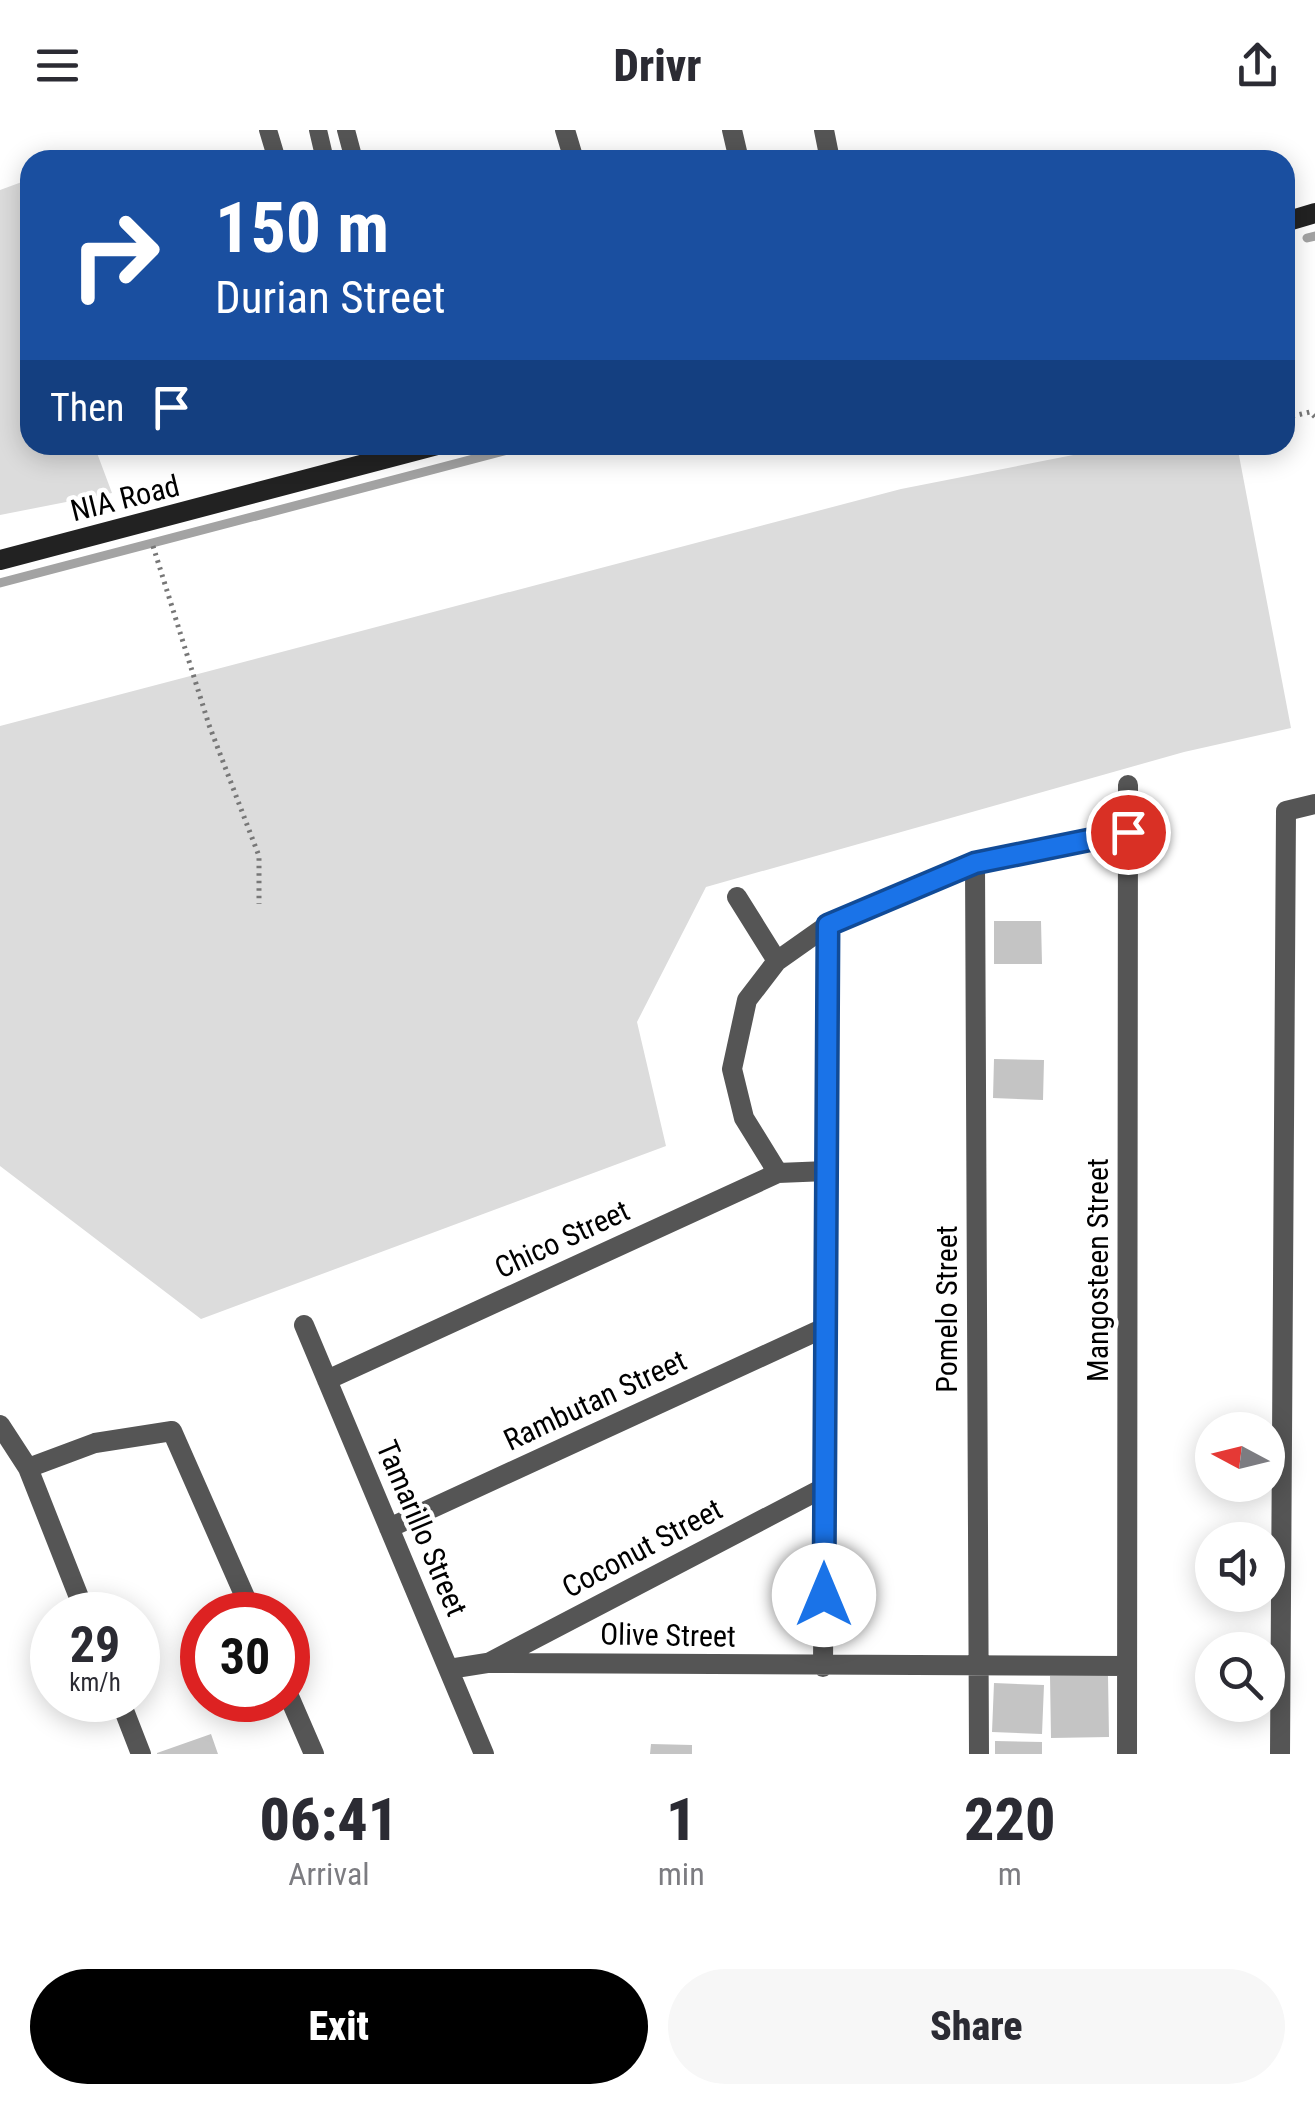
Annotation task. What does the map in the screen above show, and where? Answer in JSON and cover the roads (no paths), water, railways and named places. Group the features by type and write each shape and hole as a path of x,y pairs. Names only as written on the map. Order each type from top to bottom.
{"street":[{"name":"NIA Road","path":"0,560 363,455"},
{"name":"Mangosteen Street","path":"1127,1754 1128,785"},
{"path":"1280,1754 1286,811 1315,804"},
{"path":"778,1173 744,1118 732,1069 746,1000 777,960 828,925 975,863 1128,832"},
{"name":"Pomelo Street","path":"975,863 979,1754"},
{"path":"737,898 777,960"},
{"path":"823,1667 828,925"},
{"name":"Chico Street","path":"326,1380 778,1173 827,1171"},
{"name":"Tamarillo Street","path":"304,1325 484,1754"},
{"name":"Rambutan Street","path":"390,1528 826,1327"},
{"path":"0,1424 28,1468 77,1592"},
{"path":"28,1468 95,1444 172,1431 243,1592"},
{"name":"Coconut Street","path":"487,1663 825,1486"},
{"name":"Olive Street","path":"449,1669 487,1663 1127,1666"},
{"path":"129,1722 142,1754"},
{"path":"300,1722 314,1754"}],"waterway":[{"path":"1307,238 1315,236"},
{"path":"0,583 489,455"}]}
